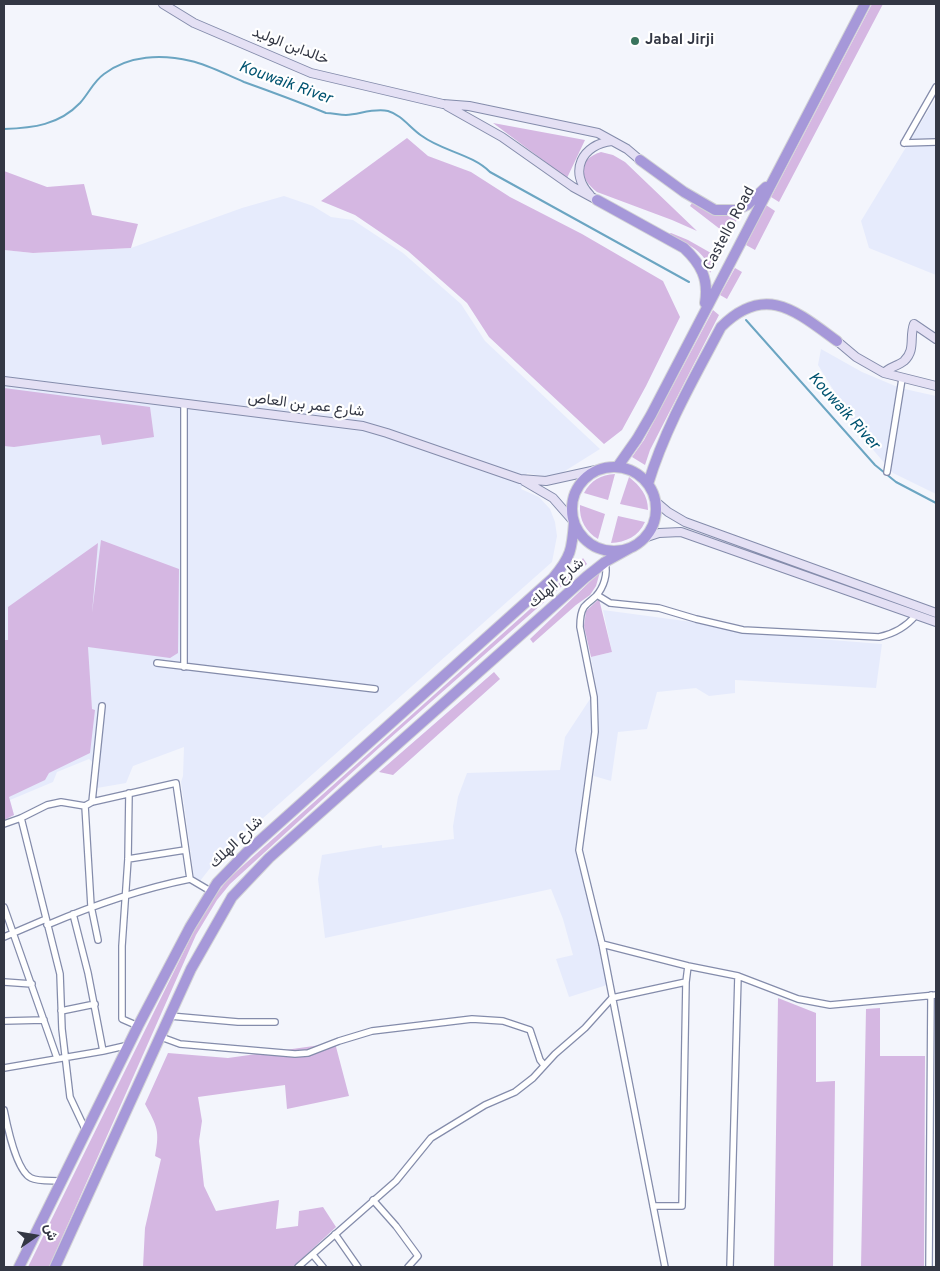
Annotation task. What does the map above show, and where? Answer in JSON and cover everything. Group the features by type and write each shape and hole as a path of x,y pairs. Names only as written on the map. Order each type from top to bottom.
{"highway":[{"name":"Castello Road","path":"618,466 638,439 651,415 864,4"},
{"path":"640,160 684,192 715,210 736,210 747,204 774,179"},
{"path":"598,200 684,248 693,256 700,264 704,273 707,292 702,316"},
{"path":"648,484 668,429 721,327 734,315 747,308 761,304 775,304 800,315 837,341"},
{"path":"618,466 638,474 648,484 656,501 654,521 644,538 632,547 618,551 604,550 591,544 580,535 574,522 573,498 578,486 586,477 596,470 618,466"},
{"name":"شارع الهلك","path":"19,1267 138,1026 190,927 217,883 247,852 553,578 565,564 570,553 574,522"},
{"name":"شارع الهلك","path":"55,1267 191,969 232,897 269,858 443,702 586,577 605,562 632,547"}],"main road":[{"name":"خالدابن الوليد","path":"163,4 194,23 311,72 443,104"},
{"path":"443,104 469,106 582,129 614,141 628,149 640,160"},
{"path":"443,104 502,137 573,187 598,200"},
{"path":"598,200 588,194 582,185 579,174 580,164 592,146 602,142 614,141"},
{"path":"884,373 902,362 910,353 914,324 936,339"},
{"path":"837,341 856,357 884,373 936,386"},
{"name":"شارع عمر بن العاص","path":"4,381 363,426 520,479 546,481 596,470"},
{"path":"520,479 553,498 574,522"},
{"path":"656,501 668,512 685,522 936,612"},
{"path":"644,538 658,533 681,532 936,622"}],"street":[{"path":"936,86 904,143 936,142"},
{"path":"886,472 902,379"},
{"path":"184,404 184,667"},
{"path":"605,562 607,571 603,586 597,595 583,608 580,618 580,627 594,698 595,732 580,850 602,944 665,1267"},
{"path":"597,595 610,603 659,608 696,619 751,631 879,637 895,632 910,622 916,615"},
{"path":"157,663 375,689"},
{"path":"92,802 102,706"},
{"path":"4,824 22,818 47,805 61,802 85,806 92,802 176,783 190,879"},
{"path":"129,793 128,859 122,946 122,1018 138,1026"},
{"path":"85,806 91,906 98,940"},
{"path":"22,818 60,974 70,1098 86,1132"},
{"path":"128,859 186,850"},
{"path":"4,937 91,906 162,885 190,879 212,892"},
{"path":"4,907 57,1058"},
{"path":"72,914 88,972 103,1051"},
{"path":"602,944 688,966 738,976 798,999 830,1005 934,995 930,1081 934,1121 934,1219 930,1267"},
{"path":"653,1206 682,1206 686,982 688,966"},
{"path":"730,1267 738,976"},
{"path":"4,982 32,984"},
{"path":"298,1267 314,1255 335,1234 396,1181 431,1138 485,1105 515,1092 533,1078 544,1065 585,1028 612,998 686,982"},
{"path":"62,1011 95,1004"},
{"path":"170,1016 238,1022 275,1022"},
{"path":"161,1037 180,1044 295,1054 308,1053 340,1040 372,1031 472,1019 495,1019 530,1030 540,1060 544,1065"},
{"path":"4,1021 44,1020"},
{"path":"4,1068 129,1045"},
{"path":"4,1110 13,1148 25,1174 32,1179 62,1181"},
{"path":"4,1147 13,1148"},
{"path":"373,1200 396,1226 418,1256 408,1267"},
{"path":"335,1234 358,1267"},
{"path":"314,1255 323,1267"}],"shaded area":[{"path":"872,4 883,4 779,202 771,197"},
{"path":"936,98 936,275 869,248 861,221"},
{"path":"493,123 585,140 567,178"},
{"path":"407,138 428,156 471,172 510,197 582,234 663,281 680,317 622,430 604,444 489,337 467,303 408,251 355,215 321,201"},
{"path":"601,152 613,155 625,162 697,231 597,192 587,181 583,170 587,160"},
{"path":"4,171 47,187 84,184 92,215 138,224 131,248 33,253 4,250"},
{"path":"284,196 313,206 331,217 353,220 403,253 461,304 485,341 600,449 557,476 546,477 527,473 521,489 539,497 550,509 555,522 557,536 552,562 218,858 200,881 194,877 181,782 184,747 133,766 126,783 97,788 95,764 89,759 57,772 53,782 10,800 14,815 4,820 4,250 33,253 131,248 242,208"},
{"path":"692,203 721,215 727,216 740,213 729,236 690,206"},
{"path":"766,205 775,211 755,250 746,245"},
{"path":"671,233 718,257 710,273 705,259 695,249 669,234"},
{"path":"735,268 742,272 727,299 720,295"},
{"path":"713,310 719,315 650,450 645,465 632,457 644,440"},
{"path":"821,349 862,372 900,388 936,396 936,494 893,473 863,438 818,365"},
{"path":"4,388 150,407 154,437 102,445 100,435 14,447 4,446"},
{"path":"615,474 608,500 584,493 597,479"},
{"path":"629,477 643,491 647,500 648,510 620,504"},
{"path":"580,505 605,514 598,539 584,525"},
{"path":"618,516 645,522 631,538 611,543"},
{"path":"101,540 179,569 178,653 170,658 88,647 92,709 95,710 90,753 49,773 45,780 9,797 14,815 4,820 4,640 8,640 8,607 98,543 92,613"},
{"path":"583,558 587,564 380,747 230,884 217,900 196,935 49,1267 28,1267 193,933 214,897 228,879 576,568"},
{"path":"600,572 596,586 590,595 533,643 530,639"},
{"path":"599,599 612,652 591,657 584,626 586,611"},
{"path":"603,610 819,639 882,644 876,688 735,680 735,693 709,696 696,688 657,692 647,729 618,732 611,781 594,776 599,732 598,697 591,657 612,652"},
{"path":"494,672 500,679 393,775 379,772"},
{"path":"590,699 591,731 575,849 607,985 569,997 556,959 573,955 563,919 551,889 325,938 318,879 322,855 382,845 382,848 454,839 453,826 458,797 467,773 560,770 565,737"},
{"path":"778,998 816,1013 816,1082 835,1081 833,1267 774,1267"},
{"path":"880,1008 880,1056 925,1056 924,1267 861,1267 866,1009"},
{"path":"335,1043 349,1096 287,1109 285,1085 198,1097 202,1121 199,1141 204,1186 216,1211 279,1200 276,1229 298,1226 299,1211 323,1207 336,1227 293,1267 143,1267 145,1228 161,1159 155,1156 157,1134 145,1104 168,1053 228,1058"}],"waterway":[{"name":"Kouwaik River","path":"4,129 25,128 54,121 80,103 100,77 124,63 157,57 191,61 326,113 346,115 378,110 393,113 430,141 475,161 490,172 689,282"},
{"name":"Kouwaik River","path":"746,320 875,465 896,482 936,503"}],"place":[{"name":"Jabal Jirji","path":"635,41"}]}
